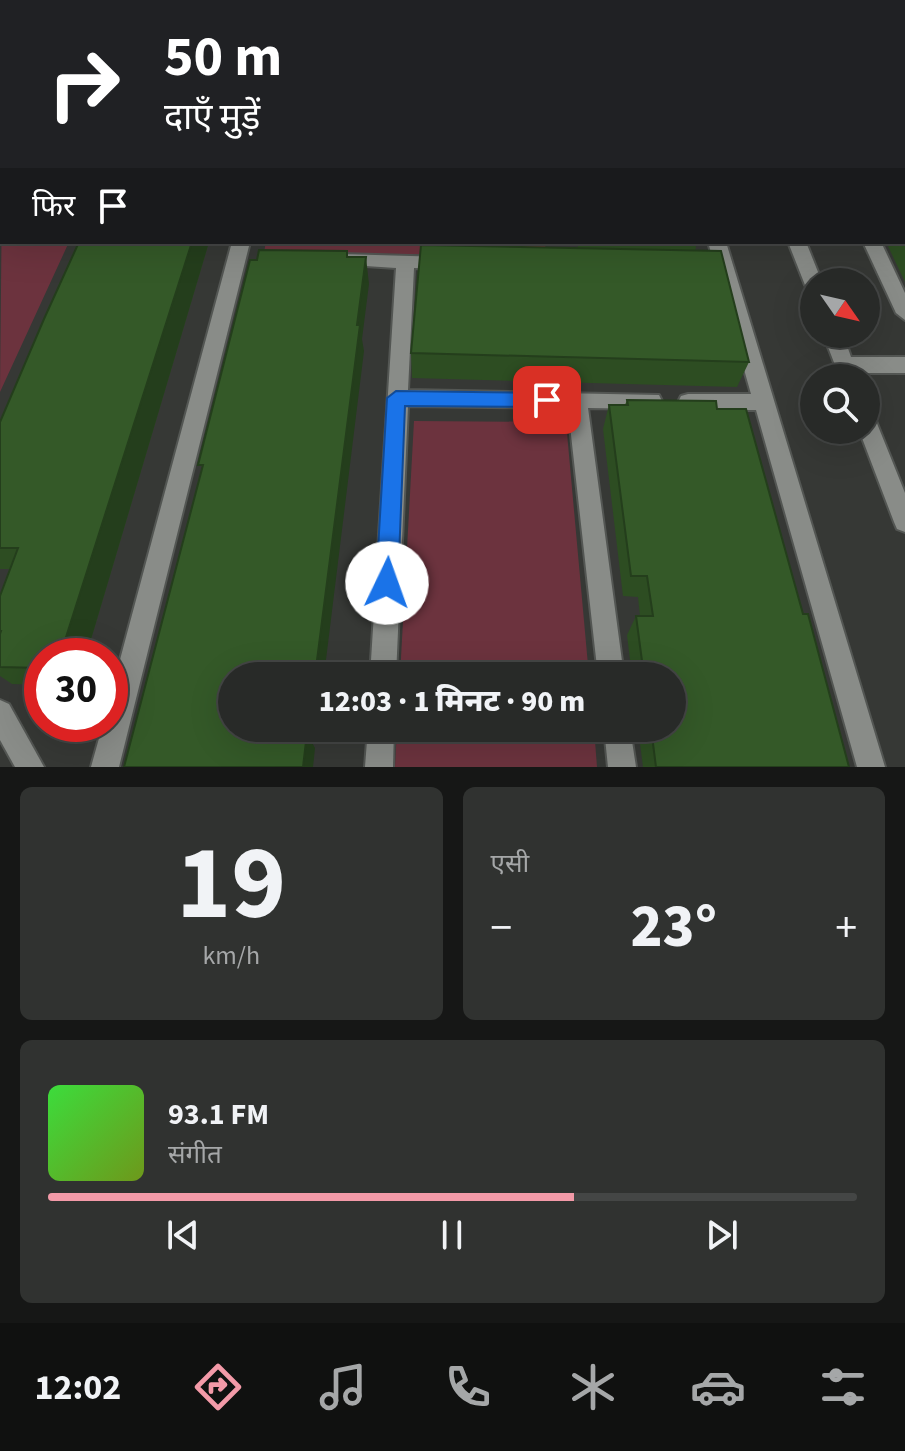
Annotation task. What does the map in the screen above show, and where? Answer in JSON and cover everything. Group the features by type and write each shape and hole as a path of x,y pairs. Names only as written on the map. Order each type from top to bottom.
{"street":[{"path":"717,244 718,269 764,402 871,767"},
{"path":"798,244 807,268"},
{"path":"873,244 905,313"},
{"path":"105,767 243,253"},
{"path":"329,260 468,263"},
{"path":"384,662 405,262"},
{"path":"880,368 905,365"},
{"path":"396,398 764,402"},
{"path":"577,400 609,662"},
{"path":"875,444 905,522"},
{"path":"0,713 30,767"},
{"path":"379,767 380,742"},
{"path":"619,742 622,767"}],"shaded area":[{"path":"1,244 68,244 0,392"},
{"path":"266,244 545,244 546,256 264,252"},
{"path":"414,421 566,422 588,662 401,662"},
{"path":"396,742 595,742 597,767 395,767"}],"building":[{"path":"78,244 191,244 66,638 24,638 24,668 0,667 0,596 18,548 0,548 0,422"},
{"path":"421,245 721,251 749,362 411,353"},
{"path":"259,250 347,251 347,257 366,257 317,662 218,662 218,742 306,742 303,767 124,767 203,465 198,465 250,260 257,260"},
{"path":"627,400 716,401 717,409 746,409 803,614 808,614 849,767 656,767 653,742 686,742 686,662 642,662 636,616 653,616 647,576 631,576 609,405 628,405"}],"route":[{"path":"387,583 396,398 547,400"}]}
